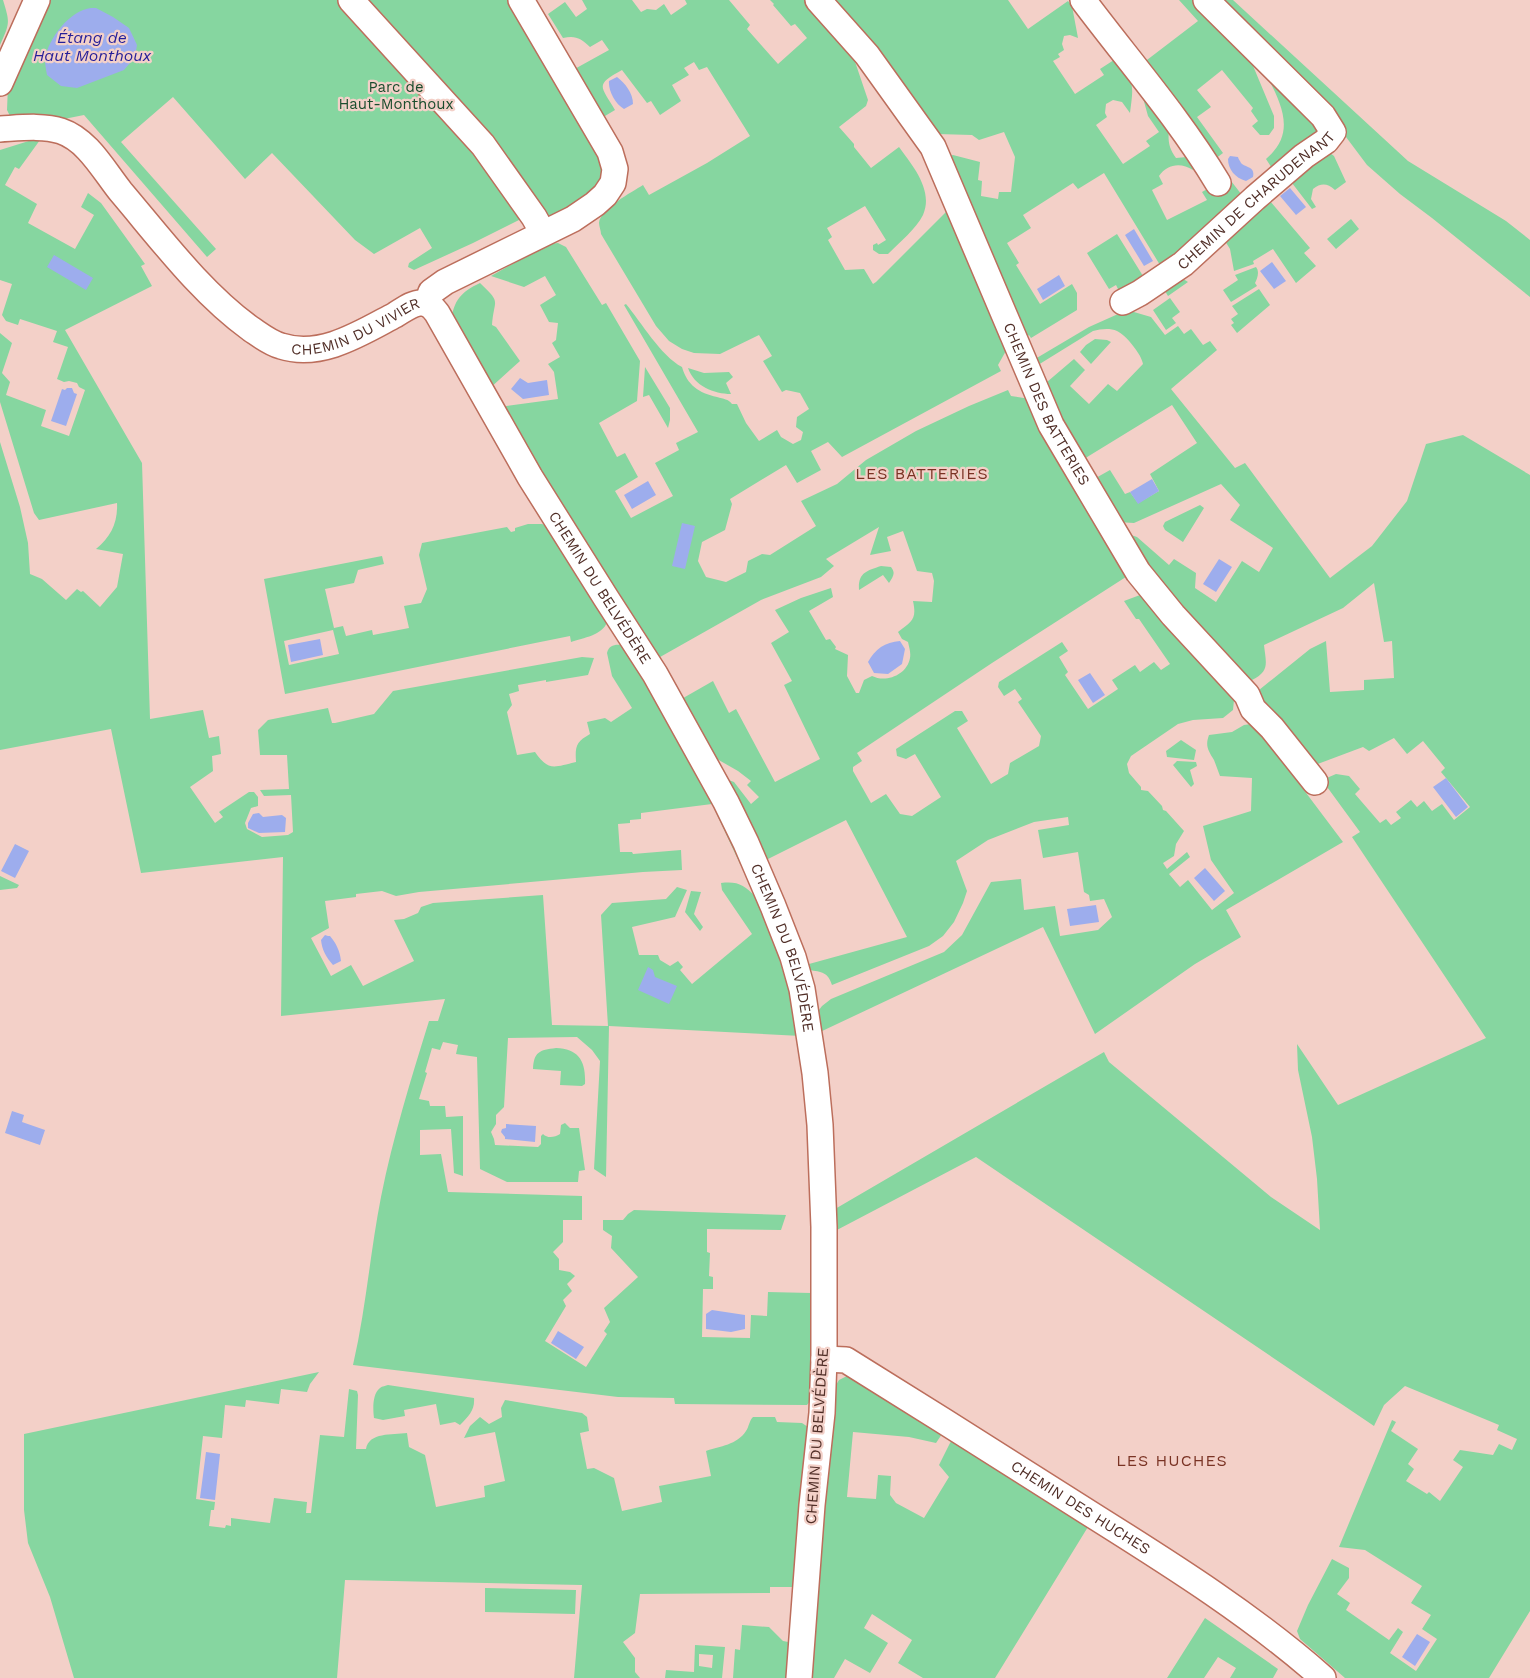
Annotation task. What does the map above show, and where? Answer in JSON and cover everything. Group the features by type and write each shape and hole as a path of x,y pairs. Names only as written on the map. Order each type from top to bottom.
{"street":[{"path":"0,83 37,0"},
{"path":"351,0 488,150 543,233"},
{"name":"CHEMIN DU VIVIER","path":"0,129 51,129 61,131 75,138 86,148 161,239 215,300 262,337 280,346 298,349 317,348 335,344 359,334 416,303 427,304 431,292 445,282 573,218 605,195 612,184 615,170 610,152 521,0"},
{"name":"CHEMIN DES BATTERIES","path":"818,0 867,55 932,147 1051,425 1138,572 1174,615 1247,695 1253,709 1272,728 1315,782"},
{"path":"1083,0 1162,103 1218,182"},
{"name":"CHEMIN DE CHARUDENANT","path":"1123,302 1183,264 1255,198 1304,156 1326,141 1333,132 1323,116 1206,0"},
{"path":"0,120 0,129"},
{"name":"CHEMIN DU BELVÉDÈRE","path":"427,304 438,313 530,477 668,696 742,835 774,906 802,989 815,1074 820,1125 824,1227 824,1359 822,1413 812,1505 800,1678"},
{"name":"CHEMIN DES HUCHES","path":"824,1359 846,1360 1159,1557 1269,1633 1323,1678"}],"green space":[{"path":"0,0 3,0 8,23 0,45"},
{"name":"Parc de Haut-Monthoux","path":"50,0 515,0 593,134 603,167 602,181 592,195 543,223 535,212 414,270 408,267 409,263 432,248 420,228 374,254 355,240 272,153 245,179 173,97 121,142 216,249 207,257 84,115 59,120 10,116 7,110 8,85"},
{"path":"582,0 632,0 641,12 647,9 656,10 664,4 671,15 687,4 685,0 729,0 750,25 747,29 778,64 807,38 795,24 791,26 770,0 810,0 849,44 868,100 866,106 839,127 871,168 899,147 920,178 926,196 926,206 920,220 888,254 879,254 873,250 873,245 877,243 878,245 886,240 865,206 827,228 832,237 828,240 845,270 864,269 873,284 950,208 1007,349 998,365 1001,371 842,457 828,442 811,451 821,470 797,483 786,465 730,499 732,504 725,530 702,542 698,561 706,577 726,582 746,572 748,561 762,554 770,555 816,526 801,501 837,484 866,460 916,431 1008,390 1011,396 1030,399 1129,575 857,753 862,761 853,767 853,771 871,803 886,794 900,814 912,816 941,797 915,754 906,759 897,756 896,749 955,711 962,711 968,721 957,728 991,784 1008,774 1010,763 1039,746 1041,736 1018,702 1022,699 1015,689 1004,696 998,687 999,682 1062,642 1068,651 1059,657 1068,672 1065,675 1088,709 1118,689 1112,680 1135,665 1140,672 1154,662 1161,670 1170,664 1124,601 1140,595 1157,602 1239,692 1234,700 1233,710 1223,718 1193,720 1178,724 1131,756 1127,764 1129,773 1141,787 1141,790 1148,791 1162,806 1163,810 1184,831 1176,844 1174,856 1163,863 1167,869 1187,852 1190,857 1169,874 1180,887 1188,880 1212,910 1234,893 1211,860 1203,826 1251,811 1252,778 1220,776 1207,742 1209,735 1232,732 1244,725 1251,724 1261,733 1343,842 1226,910 1241,937 1195,964 1095,1034 1043,927 820,1032 816,1014 831,999 944,952 962,935 991,882 1021,879 1024,910 1055,906 1060,936 1098,930 1112,917 1104,899 1090,901 1089,895 1084,892 1078,852 1043,858 1038,830 1069,825 1068,817 1034,822 988,840 956,861 967,891 954,922 943,936 929,946 832,985 829,977 824,973 809,970 773,875 809,964 907,937 846,820 764,861 726,779 734,782 751,804 759,797 747,785 751,781 710,755 678,701 713,681 729,713 736,709 775,782 820,759 784,685 792,681 771,643 789,632 775,610 801,598 831,588 833,597 809,611 826,640 830,639 836,647 835,649 848,655 847,676 856,693 859,693 864,680 872,676 883,679 900,673 908,664 910,654 908,642 902,639 898,632 914,616 913,601 932,602 934,581 932,573 917,571 903,531 887,537 891,551 870,555 879,527 826,559 834,566 821,577 761,600 653,661 499,407 558,399 554,372 548,364 560,357 552,343 556,340 558,323 549,322 540,305 556,295 545,276 524,287 491,276 548,244 558,243 566,247 602,305 606,303 640,361 637,401 599,423 617,457 625,453 638,477 615,491 631,518 673,496 655,463 679,450 676,443 698,432 624,305 626,304 666,355 682,367 687,379 695,387 705,393 727,400 732,404 737,404 746,423 759,441 777,430 781,437 793,444 801,440 803,432 796,427 797,417 809,409 800,393 786,390 782,392 763,361 772,356 759,335 720,354 694,353 682,349 669,341 656,326 601,234 599,223 601,218 610,207 625,196 643,185 649,195 707,163 750,136 707,67 699,70 694,62 684,68 689,75 672,85 681,101 660,115 651,101 647,103 622,70 613,75 607,79 603,86 615,110 600,119 571,71 609,50 602,40 590,47 578,38 563,38 548,14 565,2 576,17 587,9"},
{"path":"824,0 1008,0 1028,29 1068,1 1072,6 1078,38 1070,35 1064,36 1062,44 1064,50 1058,54 1060,57 1053,61 1075,94 1104,75 1100,69 1117,58 1130,78 1132,95 1130,113 1122,102 1113,100 1106,104 1105,113 1107,117 1096,125 1123,164 1150,146 1146,141 1159,132 1148,116 1143,98 1169,126 1169,143 1176,158 1187,157 1192,164 1193,170 1179,165 1166,169 1159,176 1163,184 1152,190 1167,220 1207,200 1202,192 1228,177 1245,199 1198,243 1121,295 1116,285 1109,289 1087,253 1117,234 1143,276 1160,265 1104,173 1078,189 1073,183 1023,215 1031,228 1007,243 1019,263 1016,265 1040,304 1072,284 1077,293 1077,310 1031,338 1029,335 1027,337 949,156 953,155 980,162 978,180 982,181 981,196 998,199 999,192 1011,192 1015,157 1004,132 979,140 972,135 937,134"},
{"path":"1179,0 1200,0 1246,49 1274,116 1274,128 1269,135 1260,135 1252,126 1258,121 1251,111 1253,108 1222,70 1197,90 1211,107 1197,117 1223,153 1215,159 1143,63 1198,21"},
{"path":"1219,0 1233,0 1408,161 1506,221 1530,240 1530,297 1400,194 1367,165 1328,113"},
{"path":"1259,60 1322,132 1275,173 1266,159 1277,148 1282,136 1284,123 1278,98"},
{"path":"32,140 40,140 19,169 15,167 5,185 37,204 28,223 75,249 94,215 81,207 88,193 101,203 145,264 141,266 152,286 65,330 142,463 150,719 203,710 209,738 219,736 221,754 212,756 213,771 190,787 215,823 223,817 219,812 249,792 254,792 258,797 258,806 251,808 245,823 247,829 262,837 288,835 293,832 291,795 264,796 260,790 289,789 287,755 260,755 258,730 268,720 328,708 332,723 335,723 374,714 393,691 582,657 594,658 588,675 518,685 519,691 509,694 512,705 507,712 517,755 535,752 544,763 557,766 576,762 577,745 590,734 587,722 605,718 611,722 632,708 612,676 607,653 611,647 622,645 660,699 744,864 740,864 712,804 641,813 641,819 630,820 630,823 618,824 620,852 632,852 633,854 681,850 682,870 419,892 396,896 382,891 356,894 356,897 325,901 329,928 311,938 331,976 351,965 363,986 414,961 394,920 404,919 418,913 421,907 433,903 543,895 552,1025 608,1026 601,915 612,903 666,899 677,887 687,890 675,917 632,927 639,955 658,955 660,960 670,966 678,961 683,967 680,970 692,984 752,934 722,890 721,883 736,883 752,893 756,897 785,958 801,1036 609,1026 606,1177 594,1169 600,1061 592,1050 577,1037 508,1038 504,1107 496,1115 496,1124 491,1132 495,1145 538,1147 541,1144 541,1136 543,1134 554,1137 560,1134 561,1125 565,1123 570,1128 579,1128 585,1170 579,1171 578,1182 507,1182 480,1169 477,1057 456,1054 458,1045 443,1042 440,1050 432,1048 419,1099 429,1101 430,1106 445,1106 446,1117 463,1116 463,1176 454,1173 451,1129 420,1130 420,1155 441,1154 448,1192 582,1196 582,1220 563,1220 563,1242 553,1252 559,1259 559,1270 570,1272 575,1276 567,1284 572,1291 563,1300 566,1306 545,1341 586,1367 607,1334 604,1331 610,1322 604,1308 638,1277 611,1248 612,1236 603,1230 603,1220 623,1220 634,1210 786,1215 781,1230 707,1229 707,1252 710,1253 709,1276 713,1277 713,1289 703,1289 702,1337 750,1338 751,1315 767,1316 768,1292 811,1293 814,1354 811,1400 807,1405 675,1404 674,1398 618,1397 353,1365 377,1218 391,1152 429,1021 438,1021 445,999 281,1016 283,857 141,873 111,729 0,750 0,442 20,507 28,543 30,574 42,579 66,600 77,589 81,592 83,591 100,607 117,587 123,554 96,549 113,529 117,503 39,520 34,513 0,402 0,333 12,343 2,373 10,382 6,395 46,410 41,426 69,436 85,390 79,387 77,383 64,382 57,379 68,347 53,342 57,331 20,319 18,325 6,321 2,315 12,284 0,280 0,150"},
{"path":"1326,150 1334,156 1346,182 1335,190 1324,185 1313,189 1311,199 1316,207 1312,209 1292,183 1270,201 1310,248 1304,253 1316,266 1296,283 1273,249 1253,261 1254,264 1234,271 1230,249 1225,241 1204,252 1277,184"},
{"path":"1351,219 1359,229 1336,249 1327,239"},
{"path":"1256,267 1258,273 1255,283 1257,286 1231,302 1223,290 1238,280 1235,275"},
{"path":"1177,275 1188,282 1168,296 1162,286"},
{"path":"480,283 494,298 492,325 496,327 520,361 489,389 451,321 456,302 463,293"},
{"path":"1259,289 1270,305 1237,333 1231,325 1234,323 1231,319 1238,314 1232,306"},
{"path":"1170,298 1180,312 1172,318 1176,323 1166,330 1153,310"},
{"path":"1127,310 1151,317 1165,335 1178,326 1184,334 1191,329 1203,345 1210,341 1217,350 1171,389 1235,468 1245,463 1330,578 1372,546 1407,501 1426,444 1463,435 1530,475 1530,1611 1489,1678 1345,1678 1300,1639 1297,1631 1332,1559 1349,1568 1349,1578 1337,1594 1350,1603 1346,1610 1389,1640 1398,1628 1403,1632 1390,1653 1416,1671 1437,1639 1422,1629 1431,1615 1411,1603 1422,1586 1365,1550 1339,1547 1392,1420 1396,1422 1391,1431 1418,1449 1408,1464 1414,1469 1406,1481 1427,1494 1429,1492 1440,1501 1463,1467 1453,1460 1460,1450 1493,1455 1499,1444 1512,1450 1517,1439 1497,1430 1499,1425 1405,1386 1384,1405 1374,1426 976,1157 835,1231 835,1209 1104,1052 1109,1062 1271,1197 1320,1230 1312,1137 1298,1070 1297,1044 1338,1105 1486,1038 1352,837 1360,832 1322,780 1336,774 1349,776 1360,789 1355,794 1380,823 1386,819 1391,825 1401,818 1396,812 1411,800 1417,807 1424,801 1432,811 1442,804 1454,820 1470,807 1441,772 1445,768 1423,741 1407,754 1394,738 1369,751 1363,747 1315,765 1258,701 1259,690 1310,649 1326,641 1330,692 1364,690 1364,680 1394,678 1392,641 1384,642 1374,583 1343,608 1264,645 1266,666 1264,670 1258,677 1252,680 1244,677 1225,665 1126,538 1131,535 1137,537 1169,565 1174,559 1196,573 1195,588 1216,602 1242,561 1259,572 1273,548 1230,520 1240,505 1221,484 1134,523 1118,522 1094,479 1110,470 1125,494 1130,492 1138,503 1159,491 1150,474 1197,443 1172,405 1079,462 1045,385 1074,359 1085,370 1070,386 1089,404 1108,384 1117,391 1143,364 1142,360 1125,337 1117,331 1108,329 1093,331 1038,365 1035,359 1089,327"},
{"path":"1095,339 1111,342 1091,364 1080,352"},
{"path":"645,367 670,408 668,428 649,395 643,397"},
{"path":"688,368 704,373 729,372 733,377 726,383 731,394 705,388 695,380"},
{"path":"1200,505 1204,508 1183,542 1165,530 1163,526 1165,522"},
{"path":"528,524 542,524 549,527 607,622 601,630 571,642 570,636 285,694 264,579 382,556 384,564 358,570 354,583 325,589 334,628 343,626 346,636 372,630 373,635 409,628 404,606 421,603 427,589 419,555 422,543 507,527 511,532 515,531 515,528","holes":["333,630 339,654 289,665 284,641"]},
{"path":"881,566 893,569 893,575 889,583 883,575 859,590 862,576 871,569"},
{"path":"1181,740 1196,750 1194,760 1167,757 1166,751"},
{"path":"1177,761 1196,762 1197,766 1190,770 1194,784 1191,787 1173,765"},
{"path":"0,876 19,885 17,888 0,890"},
{"path":"691,891 701,892 694,914 703,927 700,931 685,912"},
{"path":"556,1048 570,1051 580,1058 584,1069 585,1084 582,1086 560,1085 561,1071 533,1069 538,1053"},
{"path":"319,1372 310,1384 307,1392 281,1389 279,1404 246,1400 245,1407 225,1405 222,1438 203,1436 196,1499 215,1502 214,1510 211,1510 209,1526 225,1528 226,1525 231,1526 231,1518 270,1523 274,1498 307,1502 306,1513 311,1513 320,1435 344,1437 349,1389 357,1391 358,1395 356,1449 366,1449 372,1440 382,1435 407,1433 409,1447 425,1455 436,1507 485,1497 484,1486 505,1481 495,1432 464,1438 470,1426 480,1417 489,1424 502,1417 501,1408 505,1400 582,1413 587,1417 589,1431 580,1433 587,1469 594,1468 614,1478 622,1511 662,1502 659,1486 711,1476 706,1451 738,1439 746,1431 753,1417 775,1417 777,1422 802,1423 808,1427 810,1444 793,1587 770,1587 770,1593 640,1594 635,1633 623,1642 635,1658 635,1672 640,1678 574,1678 582,1585 345,1580 337,1678 74,1678 50,1597 28,1543 24,1510 24,1434"},
{"path":"849,1375 944,1431 936,1443 909,1437 853,1432 847,1497 876,1499 878,1475 891,1476 890,1495 896,1503 924,1518 949,1477 939,1465 953,1439 1091,1522 995,1678 923,1678 898,1663 912,1640 872,1614 864,1628 888,1643 870,1673 845,1659 834,1678 806,1678 836,1385 839,1380"},
{"path":"388,1385 474,1398 474,1406 469,1416 460,1425 455,1422 440,1425 436,1404 404,1410 405,1416 383,1420 374,1418 374,1402 377,1391 381,1387"},
{"path":"485,1588 576,1590 575,1614 485,1612"},
{"path":"1205,1618 1278,1669 1273,1678 1230,1678 1236,1668 1218,1657 1204,1678 1167,1678"},
{"path":"742,1625 769,1627 783,1641 794,1643 791,1678 733,1678 735,1649 740,1650"},
{"path":"695,1645 725,1647 722,1678 665,1678 666,1670 694,1672","holes":["699,1654 713,1655 712,1668 699,1666"]}],"water":[{"name":"Étang de Haut Monthoux","path":"96,8 129,28 137,45 135,57 124,70 77,88 61,86 47,75 45,59 47,51 55,35 68,20 75,14"},
{"path":"617,77 628,89 633,100 633,104 624,109 615,100 610,88 609,81"},
{"path":"1230,156 1238,157 1242,164 1253,171 1253,177 1246,181 1235,175 1229,166 1228,159"},
{"path":"1290,188 1306,207 1296,215 1280,196"},
{"path":"1134,229 1153,261 1144,266 1125,235"},
{"path":"54,255 93,278 86,290 47,267"},
{"path":"1272,262 1286,281 1274,289 1260,271"},
{"path":"1059,275 1065,286 1043,300 1037,289"},
{"path":"520,378 528,383 547,380 549,395 523,399 511,389"},
{"path":"72,388 74,393 77,394 66,426 51,421 62,389 65,390"},
{"path":"1152,479 1159,491 1138,504 1130,492"},
{"path":"648,481 656,495 632,509 624,495"},
{"path":"682,523 695,526 685,569 672,566"},
{"path":"1219,559 1232,567 1216,592 1203,584"},
{"path":"320,639 323,655 291,662 288,645"},
{"path":"900,641 905,649 902,664 888,674 874,673 868,662 874,653 885,645"},
{"path":"1090,673 1105,695 1093,703 1078,680"},
{"path":"1446,778 1468,807 1456,817 1433,787"},
{"path":"259,813 263,817 282,815 286,818 285,832 259,833 248,828 248,823 253,814"},
{"path":"15,844 29,851 15,878 1,871"},
{"path":"1205,868 1225,891 1214,901 1194,878"},
{"path":"1096,905 1099,922 1070,926 1067,909"},
{"path":"325,935 330,936 340,954 341,961 333,965 322,947 321,940"},
{"path":"648,967 653,970 655,977 677,986 669,1004 638,990"},
{"path":"12,1111 24,1115 22,1122 45,1130 40,1145 5,1133"},
{"path":"506,1124 536,1126 535,1142 505,1139 501,1132 502,1129 506,1128"},
{"path":"712,1310 745,1315 745,1329 731,1332 706,1329 706,1314"},
{"path":"558,1331 584,1347 576,1359 551,1343"},
{"path":"206,1452 220,1454 215,1500 200,1498"},
{"path":"1417,1634 1430,1642 1415,1666 1402,1657"}],"district":[{"name":"LES BATTERIES","path":"922,473"},
{"name":"LES HUCHES","path":"1172,1460"}]}
